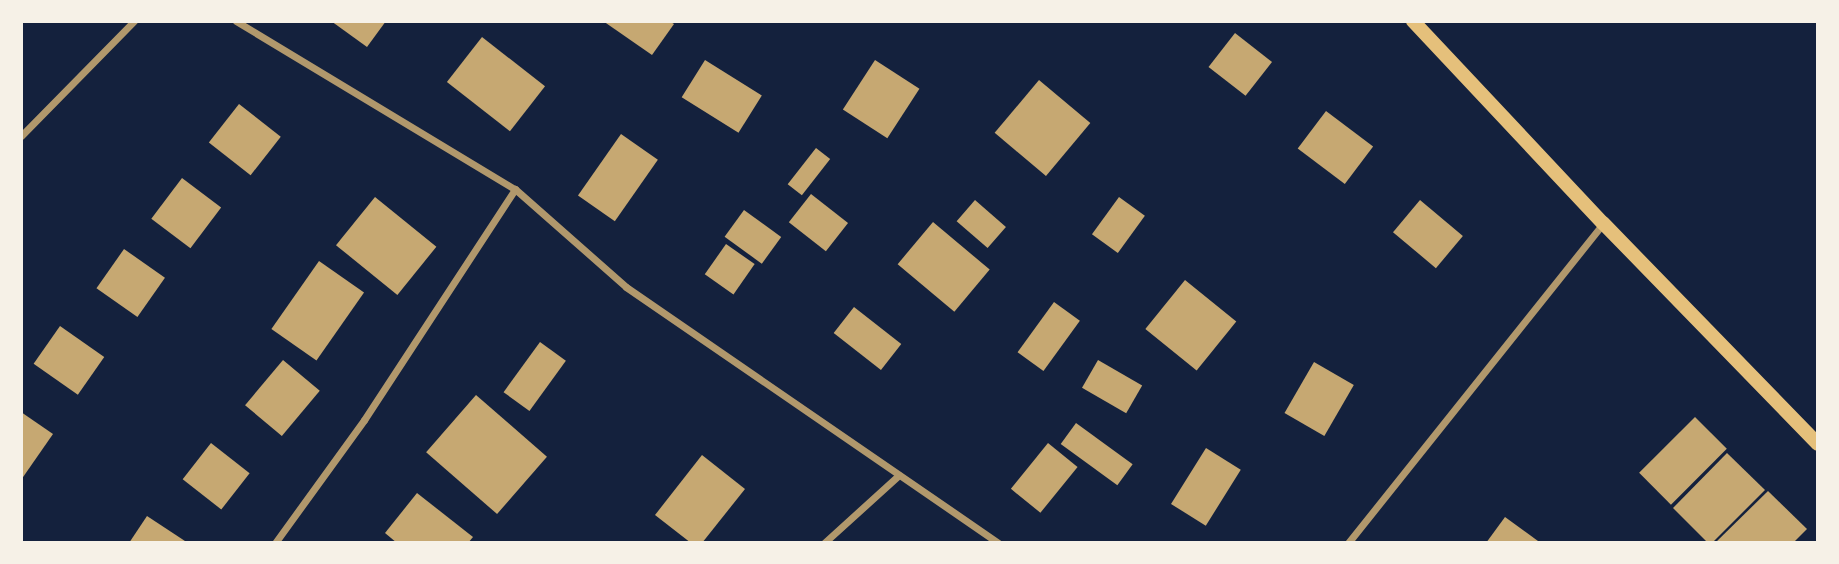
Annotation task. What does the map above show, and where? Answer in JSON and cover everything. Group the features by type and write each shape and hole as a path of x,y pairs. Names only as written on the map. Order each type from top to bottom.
{"main road":[{"path":"1413,21 1603,223 1818,444"}],"street":[{"path":"21,136 134,21"},
{"path":"236,21 515,190 626,287 998,543"},
{"path":"275,543 364,420 515,190"},
{"path":"1348,543 1603,223"},
{"path":"824,543 899,475"}],"building":[{"path":"331,21 386,21 367,47"},
{"path":"603,21 669,21 674,24 652,55"},
{"path":"1235,33 1272,62 1246,96 1209,67"},
{"path":"482,37 545,86 510,131 447,82"},
{"path":"705,60 762,96 739,133 682,97"},
{"path":"875,60 919,89 887,138 843,109"},
{"path":"1039,80 1090,123 1046,176 995,133"},
{"path":"239,104 281,137 251,175 209,143"},
{"path":"1326,111 1373,147 1345,184 1298,149"},
{"path":"621,134 658,160 615,221 578,195"},
{"path":"816,148 830,159 802,195 788,184"},
{"path":"182,178 221,207 190,248 151,219"},
{"path":"811,194 848,223 826,251 789,222"},
{"path":"375,197 436,247 397,295 336,245"},
{"path":"1119,197 1145,216 1118,253 1092,234"},
{"path":"975,200 1006,227 988,248 957,221"},
{"path":"1420,200 1463,236 1436,268 1393,232"},
{"path":"744,210 781,237 762,264 725,237"},
{"path":"933,222 990,270 954,312 898,264"},
{"path":"726,244 755,264 733,294 705,274"},
{"path":"124,249 165,278 137,317 96,288"},
{"path":"319,261 364,293 316,361 271,329"},
{"path":"1185,280 1236,322 1197,370 1145,329"},
{"path":"1054,302 1080,321 1043,371 1018,352"},
{"path":"854,307 901,344 881,370 834,333"},
{"path":"60,326 104,357 78,395 34,364"},
{"path":"540,342 566,361 529,411 504,392"},
{"path":"283,360 320,391 282,436 245,405"},
{"path":"1098,360 1142,386 1126,413 1082,388"},
{"path":"1314,362 1354,385 1324,436 1284,413"},
{"path":"476,395 547,457 497,514 426,452"},
{"path":"21,412 53,434 21,480"},
{"path":"1695,417 1727,449 1671,505 1639,473"},
{"path":"1076,423 1133,464 1117,485 1061,444"},
{"path":"211,443 250,473 221,509 183,479"},
{"path":"1048,443 1078,467 1040,513 1011,489"},
{"path":"1206,448 1241,470 1206,526 1171,504"},
{"path":"1727,453 1765,490 1712,543 1708,543 1673,508"},
{"path":"702,455 745,489 702,543 691,543 655,515"},
{"path":"1768,491 1807,529 1793,543 1715,543"},
{"path":"417,493 473,537 468,543 397,543 385,533"},
{"path":"147,516 188,543 129,543"},
{"path":"1505,517 1538,541 1486,543"}]}
